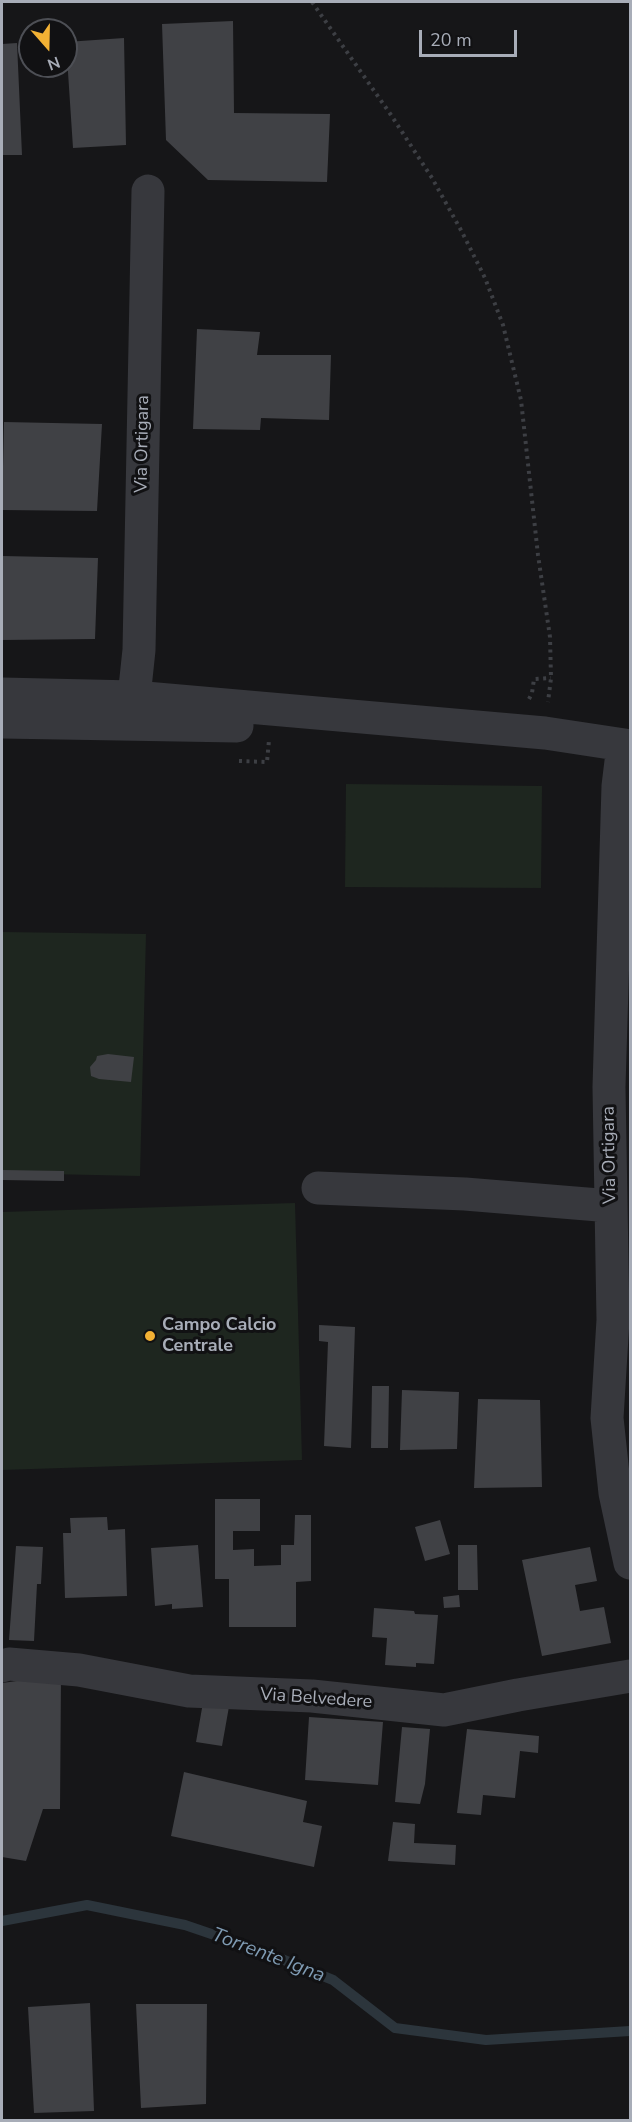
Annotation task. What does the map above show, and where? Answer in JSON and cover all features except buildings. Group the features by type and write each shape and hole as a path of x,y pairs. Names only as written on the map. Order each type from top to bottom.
{"street":[{"name":"Via Ortigara","path":"134,697 139,650 148,191"},
{"name":"Via Ortigara","path":"2,694 134,697 545,733 627,746 618,786 609,1087 613,1320 607,1418 615,1493 630,1563"},
{"path":"2,722 243,726 270,709"},
{"path":"318,1188 465,1194 611,1206"},
{"name":"Via Belvedere","path":"2,1666 9,1664 79,1670 189,1691 312,1696 444,1710 630,1676"}],"path":[{"path":"312,2 432,178 485,278 503,326 521,400 538,555 550,637 551,678"}],"shaded area":[{"path":"346,784 542,786 541,888 345,887"},
{"path":"2,932 146,934 140,1176 2,1173"},
{"name":"Campo Calcio Centrale","path":"295,1203 302,1460 2,1470 2,1212"}],"waterway":[{"name":"Torrente Igna","path":"2,1921 87,1905 185,1925 267,1953 333,1980 395,2028 486,2040 630,2031"}],"place":[{"name":"Campo Calcio Centrale","path":"150,1336"}]}
